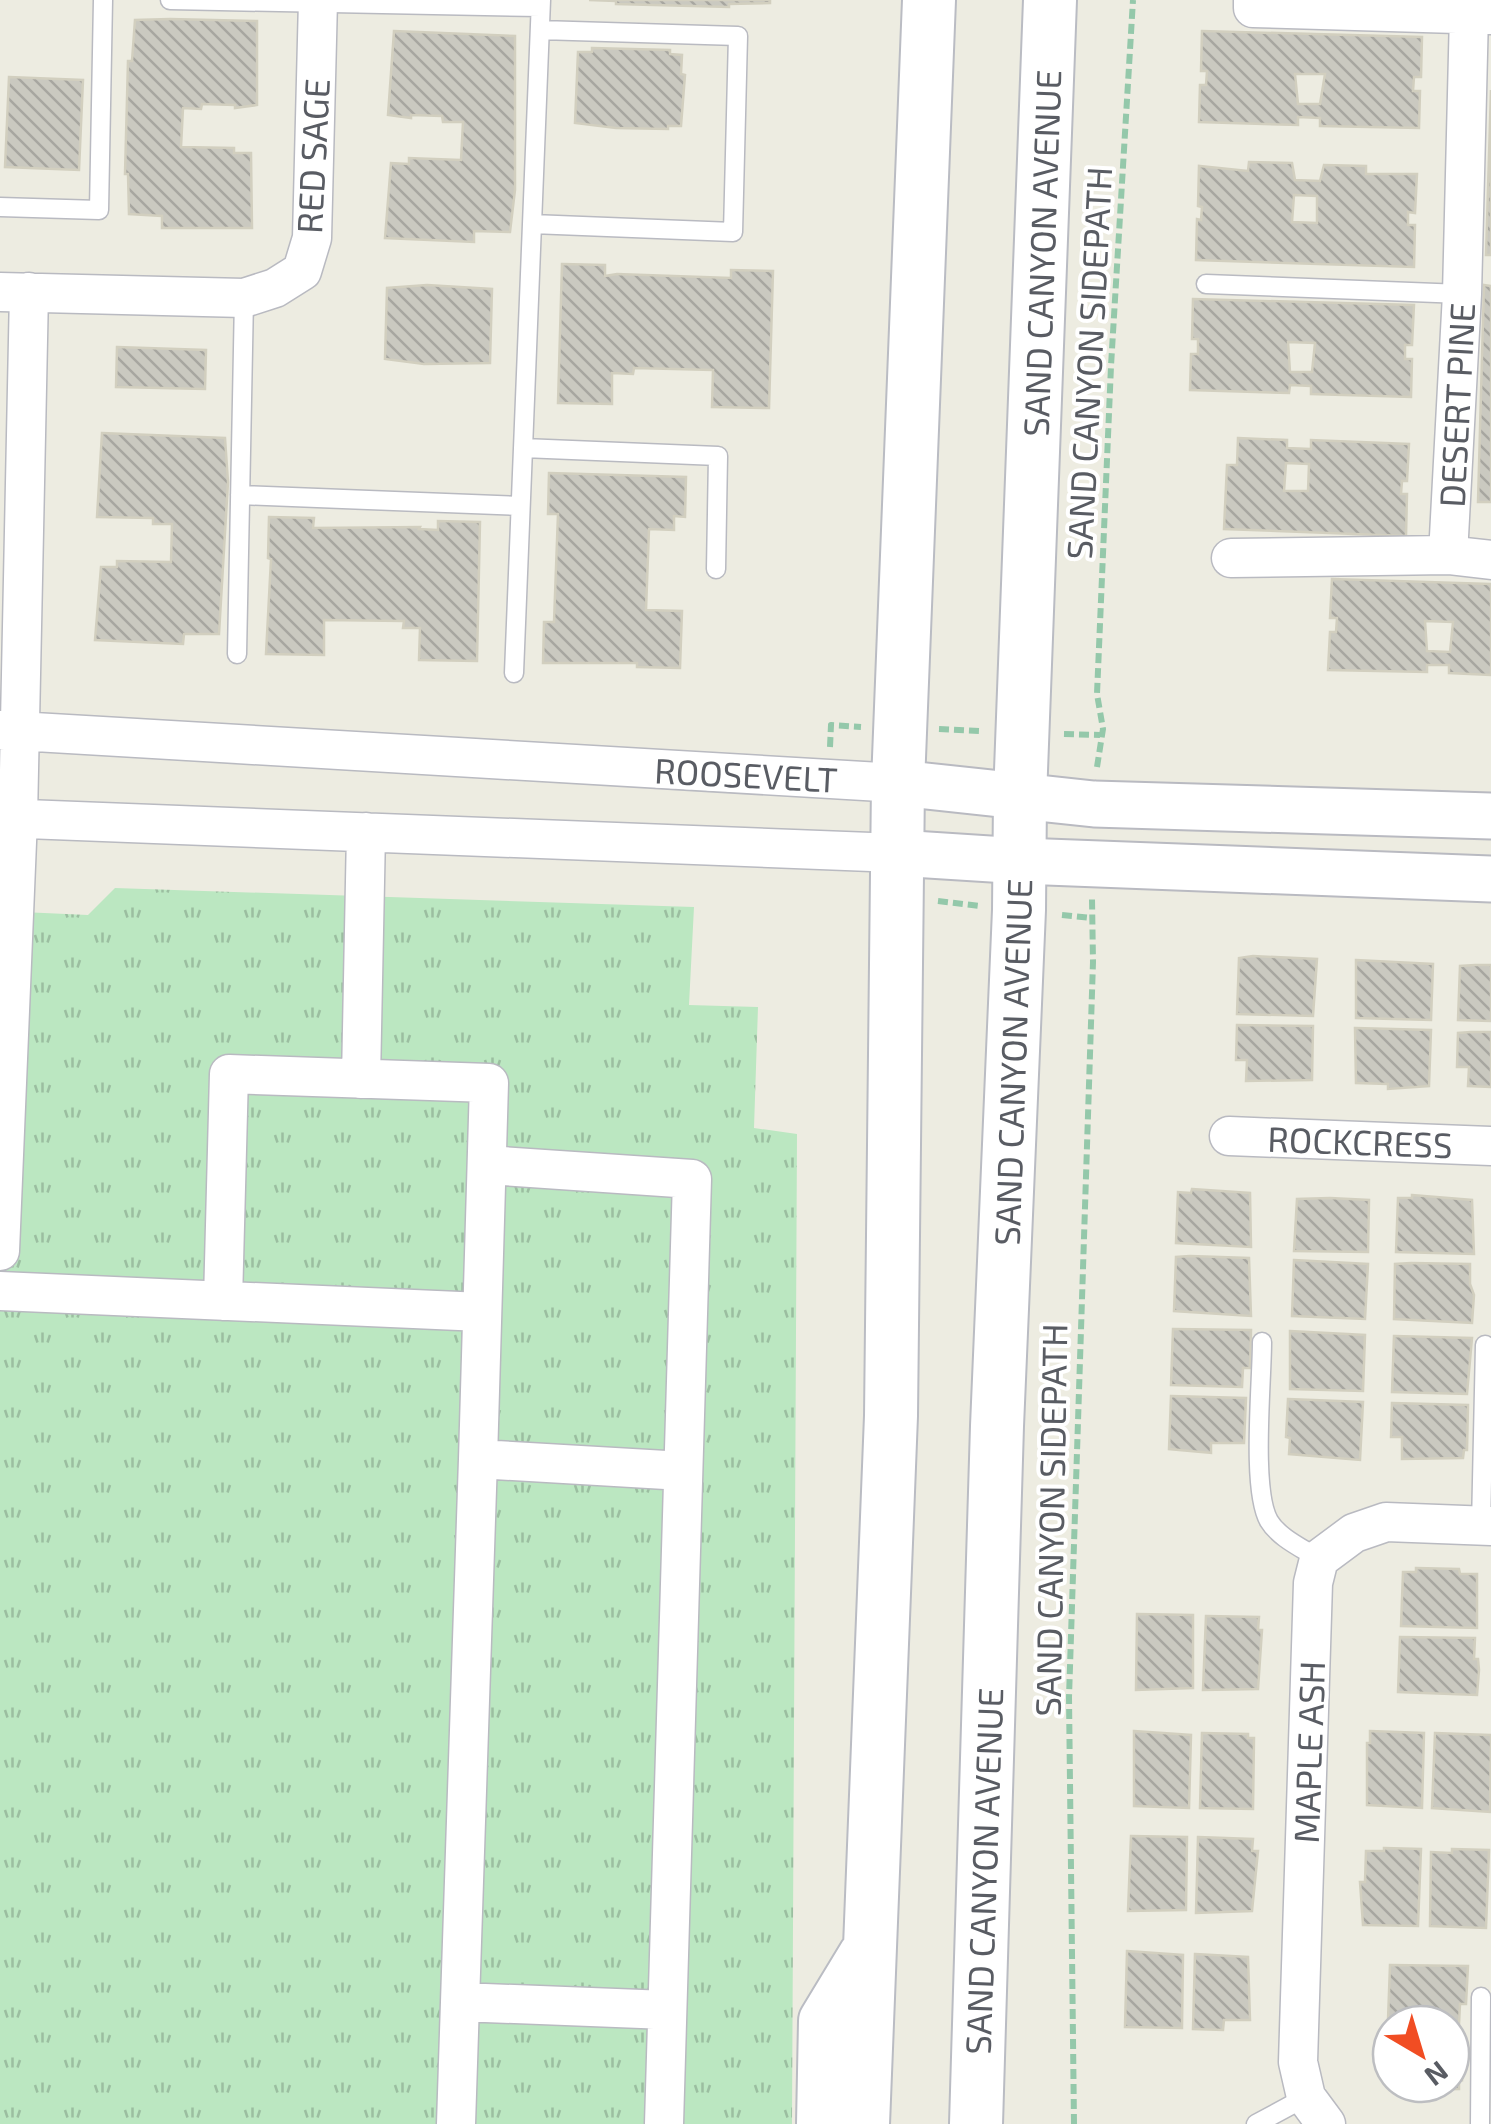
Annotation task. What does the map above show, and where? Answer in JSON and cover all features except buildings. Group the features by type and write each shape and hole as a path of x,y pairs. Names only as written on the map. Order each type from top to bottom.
{"main road":[{"path":"863,2124 891,1416 898,783 928,0"},
{"name":"SAND CANYON AVENUE","path":"976,2124 997,1426 1021,862 1020,797 1050,0"},
{"path":"822,2124 826,2021 868,1949"}],"street":[{"name":"RED SAGE","path":"0,1251 14,292 244,298 275,288 302,271 312,238 318,3"},
{"path":"1253,4 1480,15"},
{"name":"DESERT PINE","path":"1448,556 1480,15"},
{"name":"DESERT PINE","path":"1231,558 1448,556 1491,560"},
{"name":"ROOSEVELT","path":"9,730 898,783 1094,804 1491,816"},
{"name":"ROOSEVELT","path":"9,818 1491,879"},
{"path":"361,1079 366,832"},
{"path":"223,1301 230,1074 489,1084 456,2124"},
{"name":"ROCKCRESS","path":"1228,1136 1491,1146"},
{"path":"486,1165 692,1179 664,2124"},
{"path":"0,1291 482,1312"},
{"path":"478,1459 683,1471"},
{"path":"1319,1559 1354,1533 1386,1522 1486,1526"},
{"name":"MAPLE ASH","path":"1319,1559 1312,1582 1298,2062 1319,2114"},
{"path":"460,2002 668,2010"}],"lane":[{"path":"0,208 98,210 103,0"},
{"path":"170,0 540,4 514,673"},
{"path":"532,224 733,232 738,36 540,30"},
{"path":"1206,284 1462,294"},
{"path":"237,654 244,298"},
{"path":"523,448 718,456 716,569"},
{"path":"240,495 520,506"},
{"path":"1262,1342 1260,1480 1264,1504 1270,1522 1319,1559"},
{"path":"1485,1345 1486,1526"},
{"path":"1480,1997 1480,2124"},
{"path":"1256,2124 1319,2114"}],"path":[{"name":"SAND CANYON SIDEPATH","path":"1102,729 1097,694 1098,656 1133,0"},
{"name":"SAND CANYON SIDEPATH","path":"1074,2124 1070,1697 1094,962 1091,918"}],"green space":[{"path":"115,888 694,907 689,1005 758,1007 754,1128 797,1134 792,2124 0,2124 0,911 88,915"}]}
